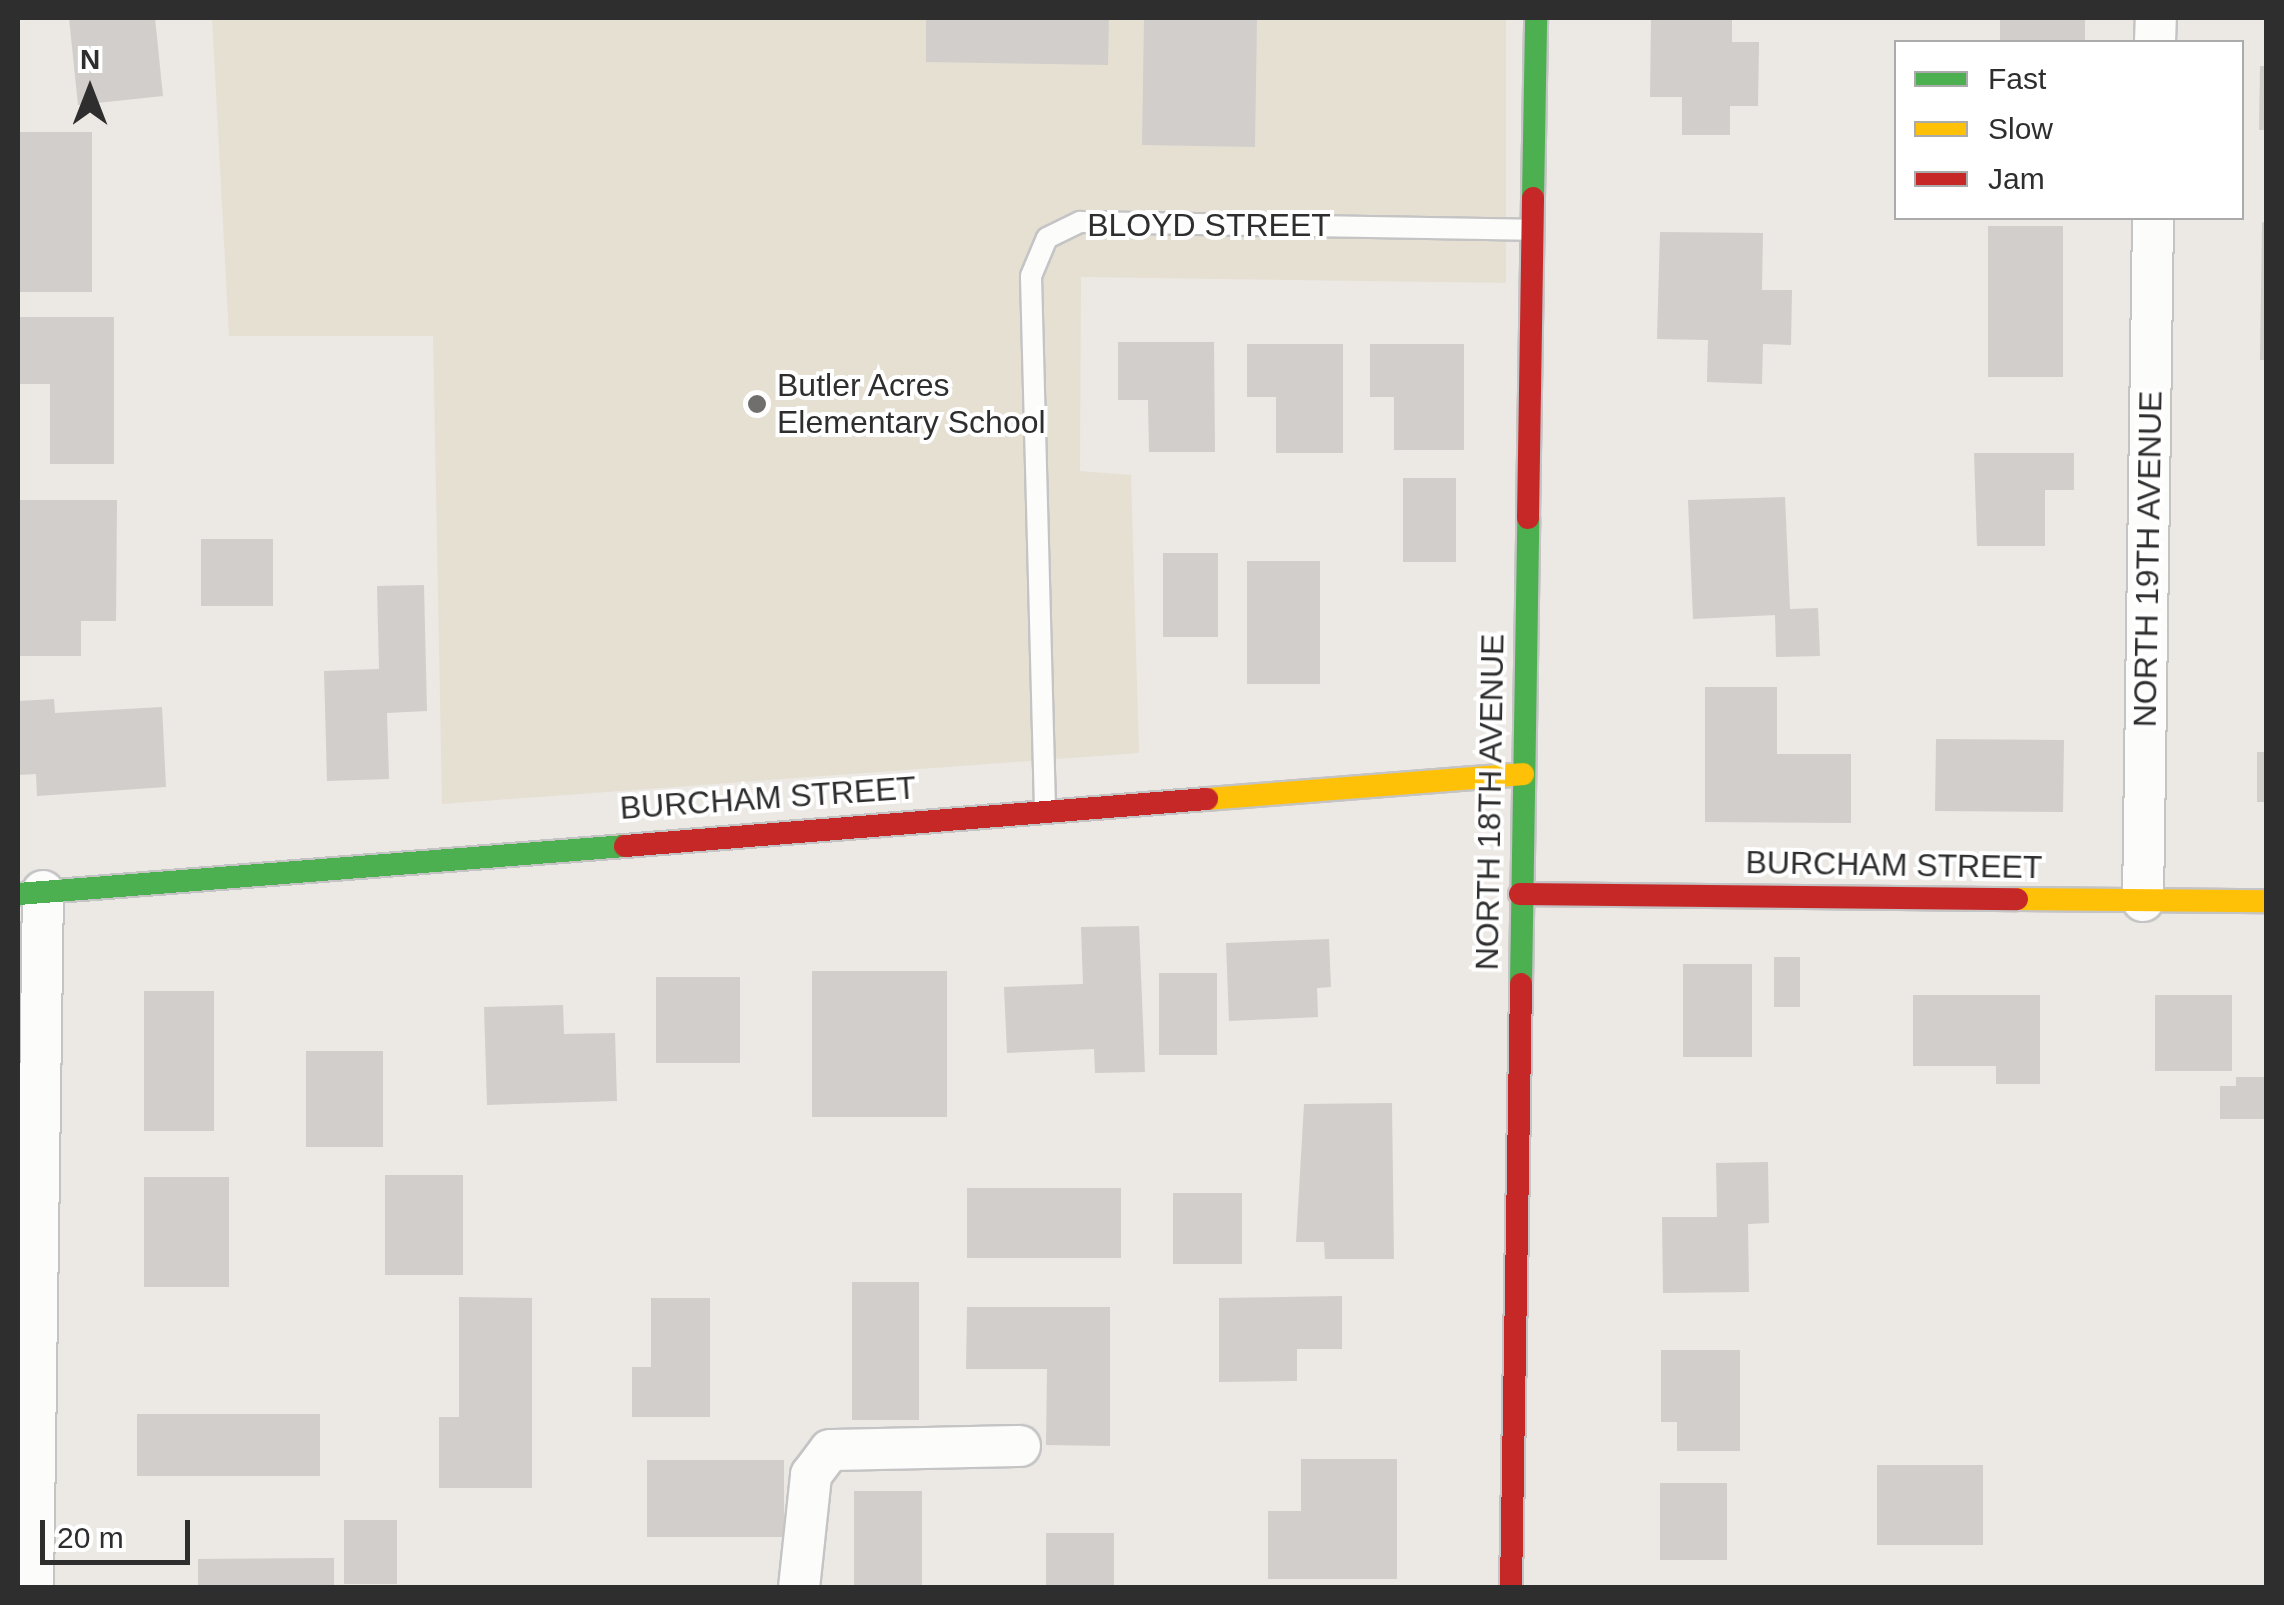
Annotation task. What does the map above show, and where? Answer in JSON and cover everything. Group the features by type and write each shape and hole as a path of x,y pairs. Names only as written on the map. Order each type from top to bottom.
{"street":[{"name":"NORTH 18TH AVENUE","path":"1511,1588 1536,18"},
{"name":"NORTH 19TH AVENUE","path":"2143,900 2153,220"},
{"name":"BURCHAM STREET","path":"30,893 1523,774"},
{"path":"30,893 33,1588"},
{"name":"BURCHAM STREET","path":"1520,894 2266,902"},
{"path":"799,1588 811,1475 830,1450 1020,1446"}],"lane":[{"name":"BLOYD STREET","path":"1046,811 1032,276 1047,238 1080,222 1531,230"}],"shaded area":[{"name":"Butler Acres Elementary School","path":"212,18 1506,18 1506,283 1081,277 1080,471 1131,475 1139,753 442,804 433,336 229,336"}],"building":[{"path":"69,18 155,18 163,96 78,105"},
{"path":"926,18 1109,18 1108,65 926,62"},
{"path":"1144,18 1257,18 1255,147 1142,145"},
{"path":"1651,18 1732,18 1732,42 1759,42 1758,106 1730,106 1730,135 1682,135 1682,97 1650,97"},
{"path":"2000,18 2085,18 2085,40 2000,40"},
{"path":"2260,66 2266,66 2266,130 2259,130"},
{"path":"18,132 92,132 92,292 18,292"},
{"path":"2262,222 2266,223 2266,360 2260,360"},
{"path":"1988,226 2063,226 2063,377 1988,377"},
{"path":"1660,232 1763,233 1762,290 1792,290 1791,345 1763,344 1762,384 1707,382 1708,340 1657,339"},
{"path":"18,317 114,317 114,464 50,464 50,384 18,384"},
{"path":"1118,342 1214,342 1215,452 1149,452 1148,400 1118,400"},
{"path":"1247,344 1343,344 1343,453 1276,453 1276,397 1247,397"},
{"path":"1370,344 1464,344 1464,450 1394,450 1394,397 1370,397"},
{"path":"1974,453 2074,453 2074,490 2045,490 2045,546 1977,546"},
{"path":"1403,478 1456,478 1456,562 1403,562"},
{"path":"1785,497 1790,609 1818,608 1820,656 1776,657 1775,615 1693,619 1688,500"},
{"path":"18,500 117,500 116,621 81,621 81,656 18,656"},
{"path":"201,539 273,539 273,606 201,606"},
{"path":"1163,553 1218,553 1218,637 1163,637"},
{"path":"1247,561 1320,561 1320,684 1247,684"},
{"path":"424,585 427,711 387,713 389,779 327,781 324,671 379,669 377,586"},
{"path":"1705,687 1777,687 1777,754 1851,754 1851,823 1705,822"},
{"path":"54,699 55,713 162,707 166,787 37,796 36,774 18,775 18,701"},
{"path":"1936,739 2064,740 2063,812 1935,811"},
{"path":"2257,752 2266,752 2266,802 2257,802"},
{"path":"1139,926 1145,1072 1095,1073 1094,1049 1007,1053 1004,987 1083,984 1081,927"},
{"path":"1329,939 1331,987 1317,988 1318,1017 1229,1021 1226,943"},
{"path":"1774,957 1800,957 1800,1007 1774,1007"},
{"path":"1683,964 1752,964 1752,1057 1683,1057"},
{"path":"812,971 947,971 947,1117 812,1117"},
{"path":"1159,973 1217,973 1217,1055 1159,1055"},
{"path":"656,977 740,977 740,1063 656,1063"},
{"path":"144,991 214,991 214,1131 144,1131"},
{"path":"1913,995 2040,995 2040,1084 1996,1084 1996,1066 1913,1066"},
{"path":"2155,995 2232,995 2232,1071 2155,1071"},
{"path":"563,1005 564,1034 615,1033 617,1101 487,1105 484,1007"},
{"path":"306,1051 383,1051 383,1147 306,1147"},
{"path":"2236,1077 2266,1077 2266,1119 2220,1119 2220,1086 2236,1086"},
{"path":"1392,1103 1394,1259 1325,1259 1324,1242 1296,1242 1304,1104"},
{"path":"1768,1162 1769,1223 1748,1224 1749,1292 1663,1293 1662,1217 1717,1217 1716,1163"},
{"path":"385,1175 463,1175 463,1275 385,1275"},
{"path":"144,1177 229,1177 229,1287 144,1287"},
{"path":"967,1188 1121,1188 1121,1258 967,1258"},
{"path":"1173,1193 1242,1193 1242,1264 1173,1264"},
{"path":"852,1282 919,1282 919,1420 852,1420"},
{"path":"1342,1296 1342,1349 1297,1349 1297,1381 1219,1382 1219,1298"},
{"path":"459,1297 532,1298 532,1488 439,1488 439,1417 459,1417"},
{"path":"651,1298 710,1298 710,1417 632,1417 632,1367 651,1367"},
{"path":"967,1307 1110,1307 1110,1446 1046,1445 1047,1369 966,1369"},
{"path":"1661,1350 1740,1350 1740,1451 1677,1451 1677,1422 1661,1422"},
{"path":"137,1414 320,1414 320,1476 137,1476"},
{"path":"1301,1459 1397,1459 1397,1579 1268,1579 1268,1511 1301,1511"},
{"path":"647,1460 784,1460 784,1537 647,1537"},
{"path":"1877,1465 1983,1465 1983,1545 1877,1545"},
{"path":"1660,1483 1727,1483 1727,1560 1660,1560"},
{"path":"854,1491 922,1491 922,1588 854,1588"},
{"path":"344,1520 397,1520 397,1584 344,1584"},
{"path":"1046,1533 1114,1533 1114,1588 1046,1588"},
{"path":"334,1558 334,1588 198,1588 198,1559"}],"traffic: fast":[{"path":"1533,198 1536,18"},
{"path":"1521,984 1528,518"},
{"path":"18,894 625,846"}],"traffic: slow":[{"path":"1207,799 1523,774"},
{"path":"2017,899 2266,901"}],"traffic: jam":[{"path":"1528,518 1533,198"},
{"path":"625,846 1207,799"},
{"path":"1520,894 2017,899"},
{"path":"1511,1588 1521,984"}],"place":[{"name":"Butler Acres Elementary School","path":"757,404"}]}
